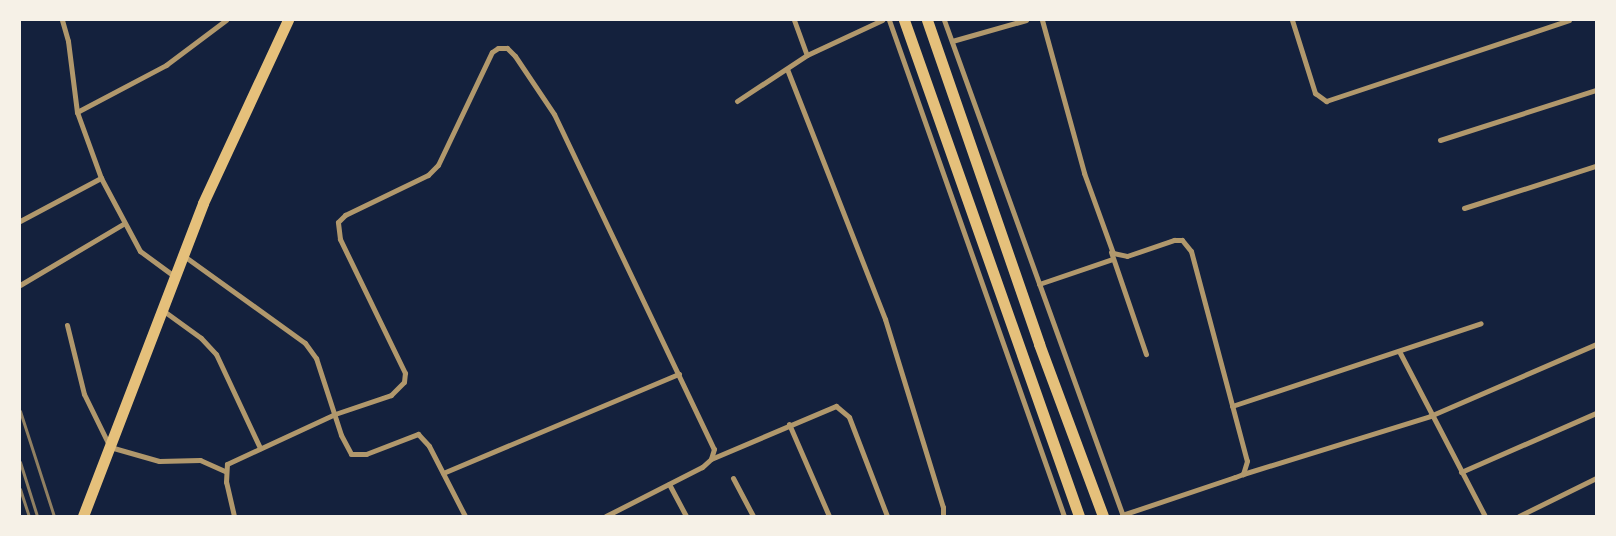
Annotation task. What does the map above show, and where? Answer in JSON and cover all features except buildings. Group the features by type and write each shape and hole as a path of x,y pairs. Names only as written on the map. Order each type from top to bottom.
{"main road":[{"path":"85,515 182,254 233,134 288,20"},
{"path":"904,20 1079,516"},
{"path":"927,20 1039,344 1103,516"}],"street":[{"path":"62,20 68,40 77,112 101,178 123,224 140,251 174,276"},
{"path":"77,112 166,65 226,20"},
{"path":"794,20 807,55"},
{"path":"737,101 807,55 882,20"},
{"path":"889,20 1064,516"},
{"path":"944,20 1122,515 1242,474 1430,416 1596,344"},
{"path":"952,41 1026,20"},
{"path":"1042,20 1109,247 1146,354"},
{"path":"1292,20 1315,93 1326,101 1570,20"},
{"path":"234,516 225,472 228,464 335,414 391,395 404,382 405,373 340,239 338,222 345,215 428,175 438,165 492,52 498,48 507,48 515,56 554,114 710,437 714,449 711,458"},
{"path":"787,69 888,327 940,498 943,516"},
{"path":"1440,140 1596,90"},
{"path":"1464,208 1596,166"},
{"path":"20,221 101,178"},
{"path":"20,285 123,224"},
{"path":"1109,247 1113,253 1127,256 1174,240 1187,244 1246,461 1242,474"},
{"path":"182,254 305,343 316,358 346,449 352,454 366,454 418,434 429,446 465,516"},
{"path":"1039,284 1113,259"},
{"path":"160,309 201,338 216,354 260,448"},
{"path":"1232,406 1481,324"},
{"path":"66,325 84,394 110,447 159,461 200,460 225,472"},
{"path":"1399,351 1430,416 1485,516"},
{"path":"443,473 679,374"},
{"path":"606,516 702,467 711,458 829,407 843,410 849,417 887,516"},
{"path":"1461,472 1596,412"},
{"path":"789,424 829,516"},
{"path":"733,478 753,516"},
{"path":"1518,516 1596,478"},
{"path":"669,484 686,516"}],"railway":[{"path":"20,411 54,516"},
{"path":"20,462 37,516"},
{"path":"20,489 29,516"}]}
